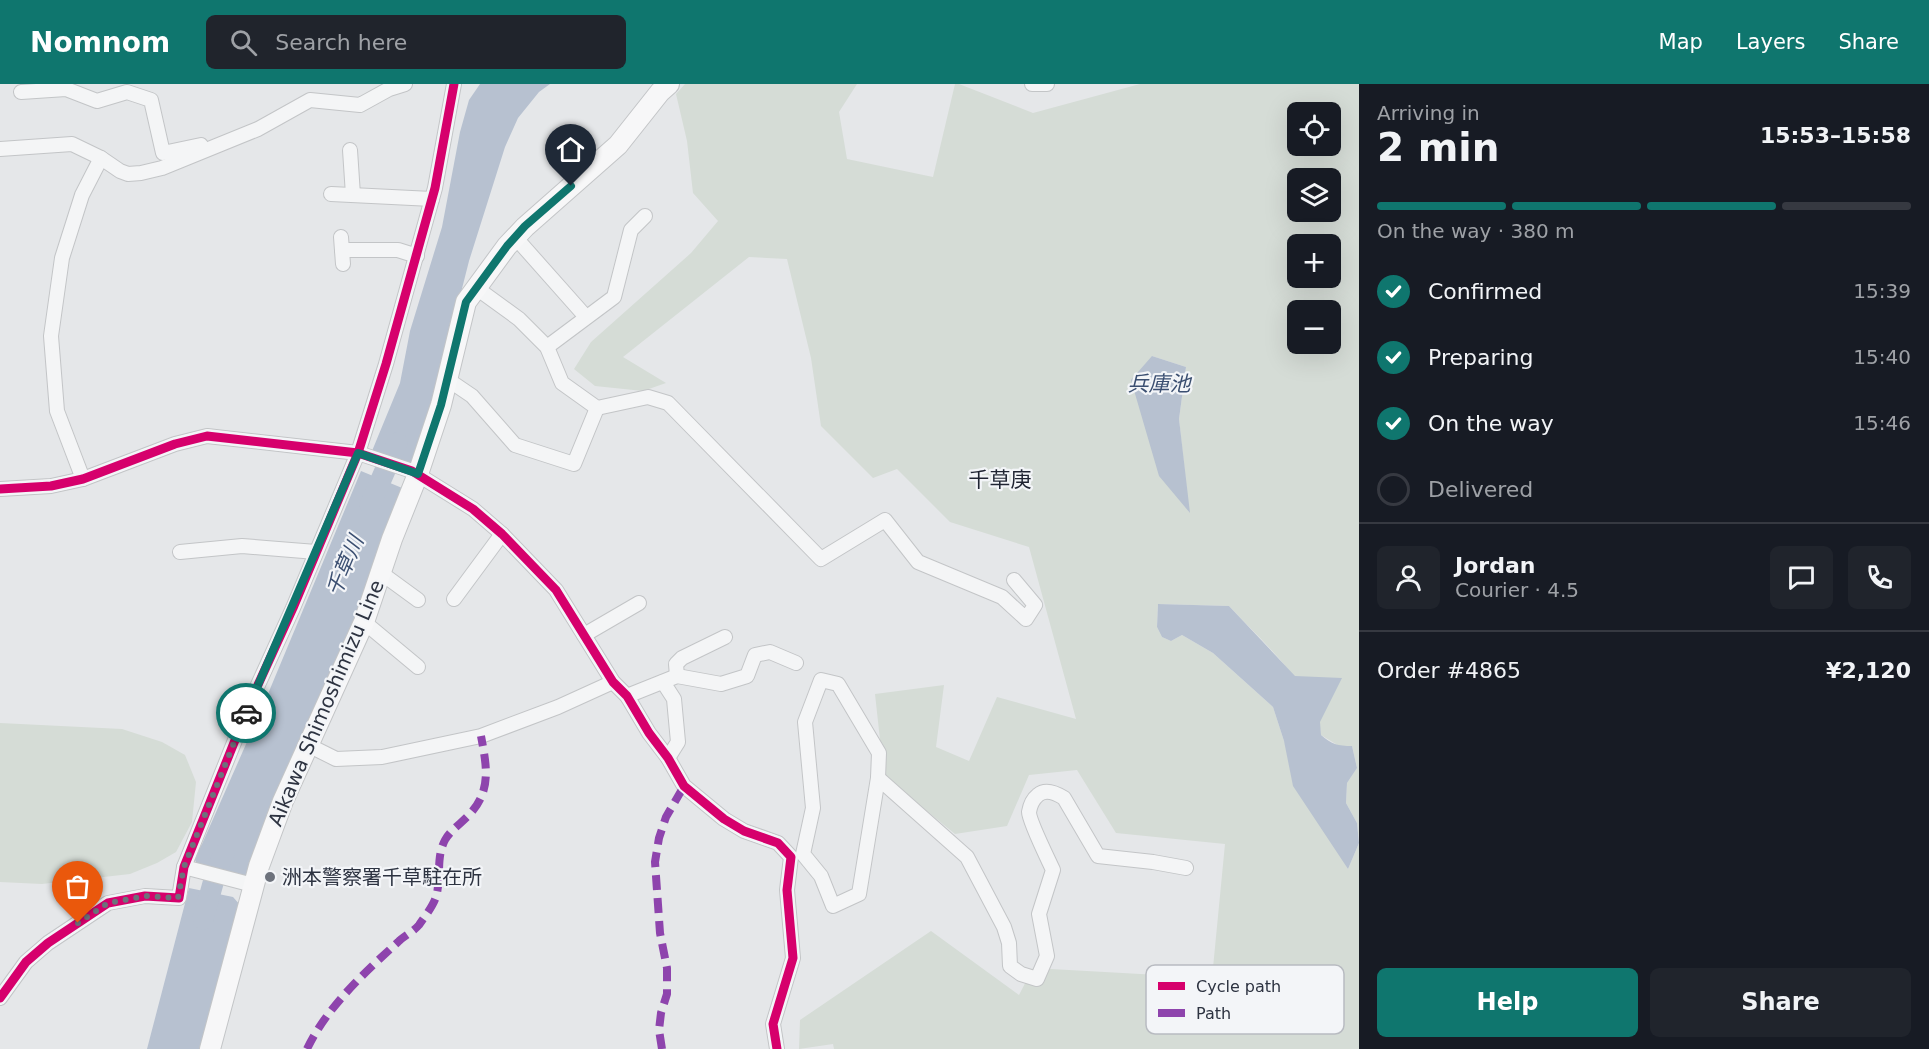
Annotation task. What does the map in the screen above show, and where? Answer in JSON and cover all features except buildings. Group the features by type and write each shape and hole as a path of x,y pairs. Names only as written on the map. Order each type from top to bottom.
{"main road":[{"name":"Aikawa Shimoshimizu Line","path":"210,1049 253,885 283,801 364,622 447,379 466,302 475,287 515,237 618,145 669,84"}],"street":[{"path":"0,149 72,144 101,158 120,171 135,174 162,168 258,129 310,100 360,105 389,89 405,84"},
{"path":"0,998 26,962 48,943 108,903 145,896 178,898 184,867 252,698 362,454 432,199 445,142 454,84"},
{"path":"1032,84 1047,84"},
{"path":"21,92 66,89 98,101 127,92 151,100 163,153 201,145 210,149"},
{"path":"350,150 353,195"},
{"path":"83,479 57,411 51,336 62,258 82,195 101,158"},
{"path":"331,194 432,199"},
{"path":"547,347 614,297 631,230 645,216"},
{"path":"515,237 586,317"},
{"path":"342,250 398,250 417,256"},
{"path":"475,287 519,319 547,347 562,383 597,408 648,397 668,403 821,559 885,520 918,562 1002,597 1026,619 1035,605 1014,580"},
{"path":"447,379 472,396 515,445 574,464 597,408"},
{"path":"0,489 51,486 83,479 174,444 207,436 362,454 415,473 473,509 502,534 556,590 613,682 627,696 649,733 669,758 684,786 724,819 744,831 778,843 797,856 821,876 833,906 859,894 878,778 879,753 838,684 821,680 805,722 813,808 797,856 787,890 793,958 773,1024 777,1049"},
{"path":"454,600 502,534"},
{"path":"180,552 242,546 316,552"},
{"path":"381,573 418,600"},
{"path":"584,635 639,603"},
{"path":"364,622 418,667"},
{"path":"677,676 676,664 682,658 725,637"},
{"path":"627,696 677,676 721,684 747,676 755,655 770,652 796,663"},
{"path":"308,745 336,759 382,757 426,748 481,736 514,725 613,682"},
{"path":"663,682 674,699 678,742 669,758"},
{"path":"878,778 967,857 1004,927 1009,943 1010,966 1021,974 1037,979 1047,956 1039,914 1053,870 1029,813 1033,800 1039,793 1045,791 1056,793 1064,798 1098,856 1186,868"},
{"path":"184,867 253,885"}],"shaded area":[{"path":"685,84 857,84 839,112 847,159 933,177 955,84 1033,113 1140,84 1359,84 1359,841 1357,823 1346,803 1347,783 1357,768 1352,746 1339,746 1321,735 1310,700 1271,649 1229,606 1158,604 1157,627 1162,637 1171,641 1182,635 1213,653 1273,707 1284,741 1348,869 1359,843 1359,1049 834,1049 833,1044 799,1049 800,1020 931,931 1019,995 1033,968 1146,974 1146,1034 1344,1034 1344,965 1213,965 1225,844 1116,833 1077,770 1029,775 1007,826 955,834 884,776 875,694 944,685 936,747 969,761 997,697 1076,719 1029,547 950,522 897,469 873,478 821,426 811,358 787,259 749,257 623,357 666,383 643,391 595,386 574,369 591,342 691,253 718,221 693,193 687,141 676,94","holes":["1152,356 1186,367 1179,419 1189,512"]},
{"path":"0,723 122,729 162,742 185,755 196,782 192,822 176,852 130,874 42,884 0,882"}],"water":[{"path":"480,84 550,84 539,92 518,118 505,147 469,261 442,360 429,426 417,461 407,466 372,451 400,383 410,331 442,227 460,132 469,100"},
{"name":"兵庫池","path":"1152,356 1186,367 1179,419 1190,513 1159,476 1131,380"},
{"path":"361,471 407,490 363,608 250,873 243,877 198,866 194,858 265,701"},
{"path":"1158,604 1229,606 1295,676 1342,678 1320,722 1321,735 1325,738 1335,744 1352,746 1357,768 1347,783 1346,803 1357,823 1359,843 1348,869 1293,786 1284,741 1273,707 1213,653 1182,635 1171,641 1162,637 1157,627"},
{"path":"189,888 233,897 241,906 222,968 202,1049 147,1049"}],"waterway":[{"name":"千草川","path":"370,505 397,443"},
{"name":"千草川","path":"203,919 217,869 224,854"}],"marked path":[{"path":"307,1049 325,1019 347,991 400,940 417,927 432,906 437,893 442,846 452,831 475,808 484,789 486,769 481,736"},
{"path":"662,1049 659,1030 667,994 667,968 660,933 655,862 659,838 666,817 684,786"}],"cycle path":[{"path":"0,998 26,962 48,943 108,903 145,896 179,898 184,867 252,698 293,608 358,453 386,364 435,188 454,84"},
{"path":"0,489 51,486 83,479 175,444 207,436 358,453 412,471 473,509 502,534 556,590 613,682 627,696 684,786 724,819 744,831 778,843 791,857 787,890 793,958 773,1024 777,1049"}],"way so far":[{"path":"78,923 108,903 145,896 178,898 184,867 246,713"}],"place":[{"name":"洲本警察署千草駐在所","path":"270,877"}],"district":[{"name":"千草庚","path":"1000,480"}],"route":[{"path":"246,713 358,453 418,474 441,405 466,302 475,287 525,226 571,186"}]}
